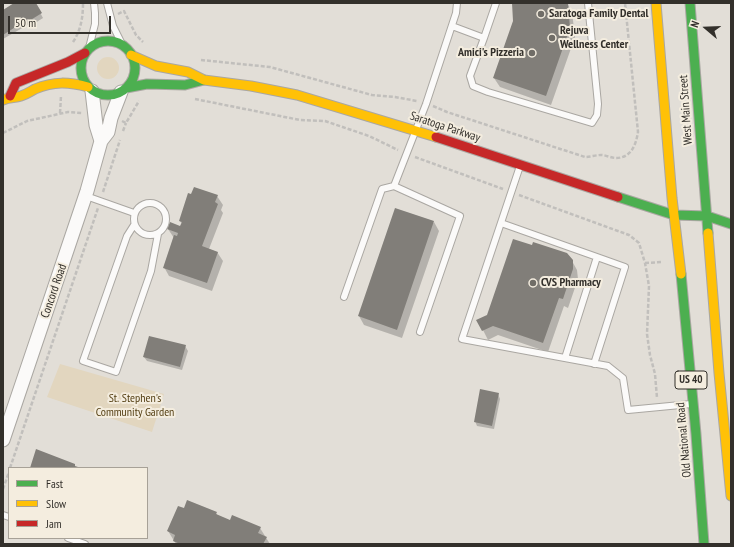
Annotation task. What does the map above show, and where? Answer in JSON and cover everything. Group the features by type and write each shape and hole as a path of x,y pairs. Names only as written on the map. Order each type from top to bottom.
{"street":[{"name":"West Main Street","path":"656,3 674,215"},
{"name":"West Main Street","path":"690,3 706,216"},
{"path":"105,41 117,43 123,46 131,54 135,66 130,84 124,90 110,96 67,82 55,82 49,83 21,97 6,98 16,83 68,62 94,45 105,41"},
{"path":"87,51 81,64 81,70 84,82 90,89 96,125 101,141"},
{"name":"Saratoga Parkway","path":"131,54 156,66 188,72 204,80 250,86 297,95 416,130 674,215 706,216 731,224"},
{"name":"Saratoga Parkway","path":"124,90 147,84 185,85 204,80"},
{"name":"Concord Road","path":"3,440 86,196 101,141 108,132 111,118 124,90"},
{"name":"Old National Road","path":"674,215 693,404 704,544"},
{"name":"US 40","path":"706,216 731,496"}],"lane":[{"path":"87,51 95,24 94,3"},
{"path":"107,3 113,26 123,46"},
{"path":"394,186 416,130 452,26 457,3"},
{"path":"496,3 470,76 473,86 488,92 592,123 597,115 598,104 588,3"},
{"path":"452,26 484,38"},
{"path":"520,164 462,339 608,366 623,378 628,410 693,404"},
{"path":"344,297 382,189 394,186 460,216 420,332"},
{"path":"86,196 134,213"},
{"path":"134,225 141,234 152,236 158,234 165,225 166,214 160,206 150,203 145,203 134,213 134,225 127,236 83,361 116,372 151,271 158,234"},
{"path":"501,223 625,267 594,364"},
{"path":"565,358 597,257"},
{"path":"71,539 85,544"}],"path":[{"path":"83,3 83,17"},
{"path":"124,11 136,35 146,44"},
{"path":"194,60 270,67 372,95 395,97"},
{"path":"194,99 300,120 325,121 369,136 407,154 629,235 639,243 645,263 649,286 647,334 655,374 658,407"},
{"path":"10,467 76,277 121,135 139,100 146,100"},
{"path":"3,133 27,121 68,112 86,113"},
{"path":"117,120 126,123"},
{"path":"645,263 661,261"},
{"path":"3,490 8,475"}],"green space":[{"path":"104,57 112,57 119,64 119,72 112,79 104,79 97,72 97,64"},
{"name":"St. Stephen's Community Garden","path":"60,364 164,394 152,432 47,397"}],"building":[{"path":"14,3 36,3 42,13 29,21 28,19 3,35 3,10"},
{"path":"512,3 568,3 570,28 546,96 493,78 513,21"},
{"path":"194,187 218,195 215,202 218,204 202,246 218,252 207,283 163,268 174,235 177,236 178,233 167,229 170,222 180,226 182,222 179,221 188,193 191,194"},
{"path":"395,208 434,221 397,330 358,316"},
{"name":"CVS Pharmacy","path":"513,239 532,245 533,242 567,253 573,260 573,269 563,299 559,298 543,343 493,326 482,331 476,320 487,315"},
{"path":"149,336 186,345 180,367 143,357"},
{"path":"480,389 499,393 492,426 474,422"},
{"path":"36,449 75,464 75,466 78,467 30,467"},
{"path":"187,500 217,512 216,514 230,520 232,515 261,527 258,533 267,537 263,544 180,544 173,541 175,535 167,531 178,506 184,508"}],"traffic: fast":[{"path":"690,3 708,233"},
{"path":"103,41 113,41 123,45 131,53 135,63 135,68 135,73 131,83 123,91 113,95 103,95 93,91 85,83 81,73 81,63 85,53 93,45 103,41"},
{"path":"126,88 147,84 185,85 204,80"},
{"path":"618,197 674,215 707,216 731,224"},
{"path":"681,274 696,434 704,544"}],"traffic: slow":[{"path":"656,3 672,198 681,274"},
{"path":"131,55 156,66 188,72 204,80 251,86 297,95 436,137"},
{"path":"3,100 21,96 42,86 55,84 68,83 88,87"},
{"path":"708,233 719,373 731,496"}],"traffic: jam":[{"path":"10,96 16,83 68,62 85,53"},
{"path":"436,137 618,197"}],"place":[{"name":"Saratoga Family Dental","path":"541,14"},
{"name":"Rejuva Wellness Center","path":"552,38"},
{"name":"Amici's Pizzeria","path":"532,53"},
{"name":"CVS Pharmacy","path":"533,283"}]}
